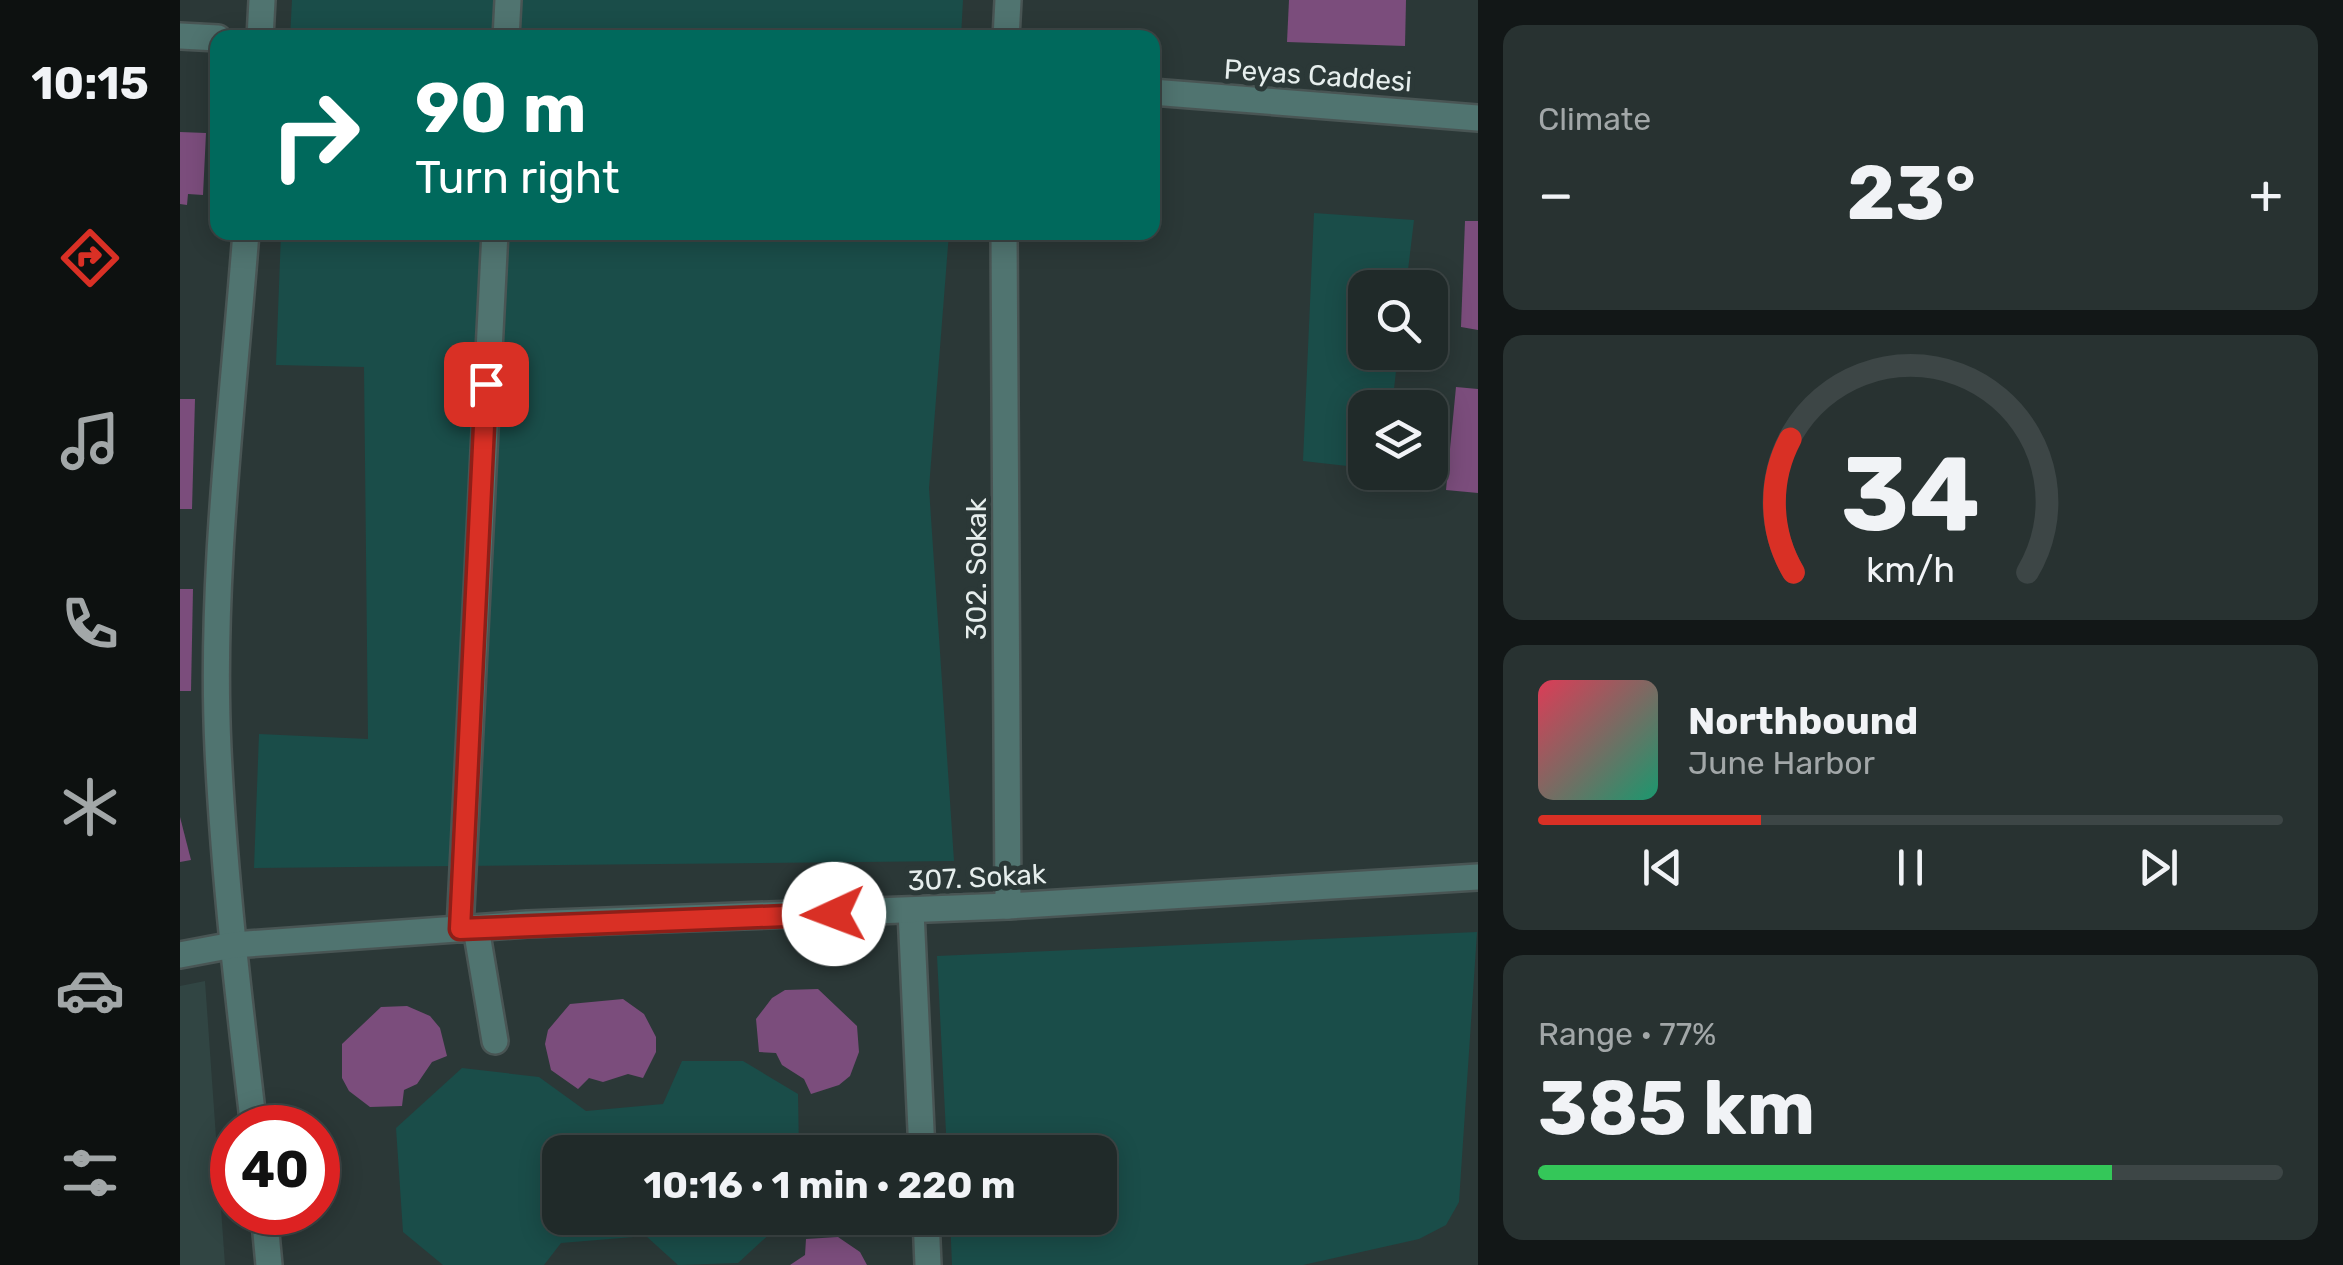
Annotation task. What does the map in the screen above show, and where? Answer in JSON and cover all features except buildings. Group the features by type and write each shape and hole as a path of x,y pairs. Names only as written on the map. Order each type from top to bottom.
{"street":[{"path":"260,30 262,0"},
{"path":"506,30 508,0"},
{"path":"1006,30 1008,0"},
{"path":"180,36 210,38"},
{"name":"Peyas Caddesi","path":"1160,93 1478,118"},
{"path":"245,240 219,587 218,747 233,945 251,1105"},
{"path":"494,1041 468,928 495,240"},
{"name":"302. Sokak","path":"1004,240 1008,906"},
{"name":"307. Sokak","path":"180,956 233,945 468,928 910,911 1478,877"},
{"path":"910,911 921,1135"},
{"path":"266,1235 269,1265"},
{"path":"927,1235 928,1265"}],"shaded area":[{"path":"292,0 963,0 961,30 290,30"},
{"path":"1314,213 1414,220 1408,270 1348,270 1348,370 1396,370 1394,390 1348,390 1348,466 1303,461"},
{"path":"281,240 948,240 929,488 954,861 254,868 259,734 368,739 364,367 276,365"},
{"path":"1477,932 1459,1202 1446,1225 1419,1239 1303,1265 952,1265 951,1235 1117,1235 1117,1135 946,1135 937,956"},
{"path":"205,981 214,1105 210,1105 210,1235 223,1235 225,1265 180,1265 180,986"},
{"path":"682,1061 743,1061 798,1094 799,1135 542,1135 542,1235 768,1235 738,1263 678,1265 646,1236 561,1243 544,1265 443,1265 403,1232 396,1128 462,1068 539,1077 586,1111 663,1104"}],"route":[{"path":"486,384 460,929 834,914"}]}
